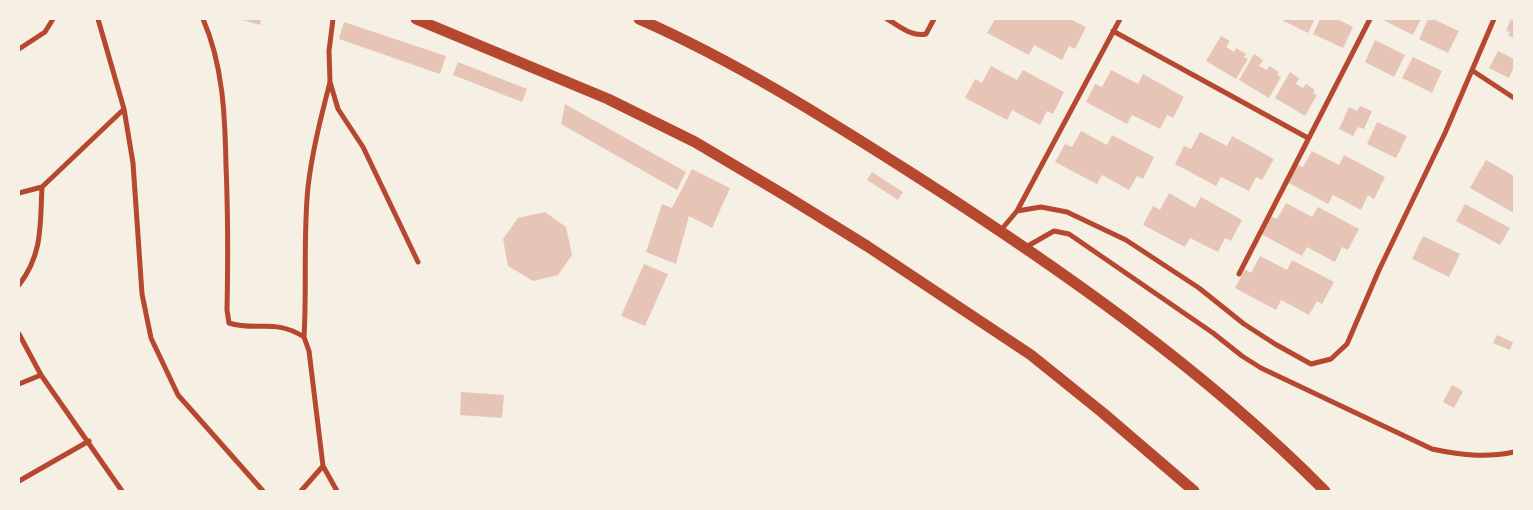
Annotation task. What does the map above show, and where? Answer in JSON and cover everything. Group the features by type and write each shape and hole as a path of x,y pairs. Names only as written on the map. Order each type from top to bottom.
{"highway":[{"path":"416,19 608,99 694,142 867,246 1031,355 1103,413 1194,491"},
{"path":"639,19 671,32 811,109 1001,230 1153,340 1246,418 1325,491"}],"street":[{"path":"19,49 45,32 53,19"},
{"path":"98,19 124,110 133,162 142,294 151,338 178,395 263,491"},
{"path":"203,19 217,55 221,86 228,228 226,310 229,323 241,327 268,325 292,329 304,337"},
{"path":"334,19 328,51 330,82 338,108 363,147 418,262"},
{"path":"887,19 914,35 920,35 926,34 934,19"},
{"path":"1001,230 1017,211 1120,19"},
{"path":"1239,274 1370,19"},
{"path":"1017,211 1041,207 1067,212 1118,236 1199,288 1244,324 1275,344 1311,364 1331,359 1347,344 1379,270 1473,71 1494,19"},
{"path":"1113,31 1308,138"},
{"path":"1473,71 1514,98"},
{"path":"330,82 317,134 308,187 304,337 309,351 323,466 337,491"},
{"path":"19,193 42,187 124,110"},
{"path":"19,285 30,270 38,245 42,187"},
{"path":"1026,248 1054,231 1069,234 1213,333 1242,356 1269,371 1432,449 1458,455 1485,456 1514,452"},
{"path":"19,334 41,375 89,441 122,491"},
{"path":"19,384 41,375"},
{"path":"19,481 89,441"},
{"path":"301,491 323,466"}],"building":[{"path":"239,19 261,19 260,25"},
{"path":"995,19 1070,19 1086,27 1075,49 1069,46 1062,60 1034,45 1029,55 987,33"},
{"path":"1280,19 1315,19 1308,33"},
{"path":"1320,19 1337,19 1353,27 1343,48 1313,34"},
{"path":"1384,19 1421,19 1413,35"},
{"path":"1428,19 1433,19 1459,31 1448,53 1419,39"},
{"path":"1511,19 1514,19 1514,38 1508,36 1510,32 1506,31"},
{"path":"344,22 446,56 440,74 339,39"},
{"path":"1221,36 1230,41 1226,47 1234,52 1236,48 1246,54 1244,57 1248,59 1236,79 1206,61"},
{"path":"1375,40 1405,55 1394,77 1365,62"},
{"path":"1498,51 1514,59 1514,67 1509,78 1489,68"},
{"path":"1254,54 1263,60 1259,66 1267,70 1269,66 1279,72 1277,75 1281,77 1269,98 1239,80"},
{"path":"1413,57 1442,71 1432,93 1402,78"},
{"path":"458,62 527,89 522,102 453,75"},
{"path":"991,66 1017,80 1023,70 1064,92 1053,114 1047,111 1040,125 1012,110 1007,120 965,98 975,79 982,83"},
{"path":"1111,70 1138,84 1143,74 1184,97 1173,118 1167,115 1160,129 1132,115 1127,124 1086,102 1095,84 1102,87"},
{"path":"1290,72 1299,78 1296,84 1303,88 1306,84 1315,90 1313,93 1317,95 1305,116 1275,98"},
{"path":"565,104 686,172 677,190 561,124"},
{"path":"1360,106 1372,111 1364,129 1358,127 1353,136 1339,129 1349,107 1357,111"},
{"path":"1377,122 1407,136 1396,158 1367,144"},
{"path":"1081,131 1107,145 1112,135 1154,157 1143,179 1137,176 1129,190 1102,175 1097,184 1055,162 1065,144 1072,147"},
{"path":"1200,132 1227,146 1232,136 1274,159 1262,180 1256,177 1249,191 1221,177 1216,186 1175,164 1184,146 1191,149"},
{"path":"1312,151 1339,165 1344,155 1385,177 1374,199 1368,195 1361,210 1333,195 1328,204 1287,182 1296,164 1303,167"},
{"path":"1486,160 1514,176 1514,213 1470,188"},
{"path":"692,169 730,188 712,228 689,216 676,264 646,252 662,204 672,208"},
{"path":"872,172 903,192 898,200 867,180"},
{"path":"1169,193 1195,208 1201,197 1242,220 1231,241 1225,238 1218,252 1190,238 1185,247 1143,225 1153,206 1160,210"},
{"path":"1286,203 1312,217 1318,207 1359,229 1348,250 1342,247 1335,262 1307,247 1302,256 1261,234 1270,216 1277,219"},
{"path":"1465,204 1510,228 1500,245 1456,221"},
{"path":"545,212 566,227 572,255 558,275 533,281 508,266 503,239 518,218"},
{"path":"1423,236 1460,254 1449,277 1412,259"},
{"path":"1260,256 1287,270 1292,260 1334,282 1322,304 1317,301 1309,315 1281,300 1276,310 1235,288 1245,269 1251,273"},
{"path":"644,264 668,274 645,326 621,316"},
{"path":"1497,335 1513,342 1510,350 1493,343"},
{"path":"1452,385 1463,391 1454,408 1443,402"},
{"path":"461,392 504,395 502,418 460,415"}]}
